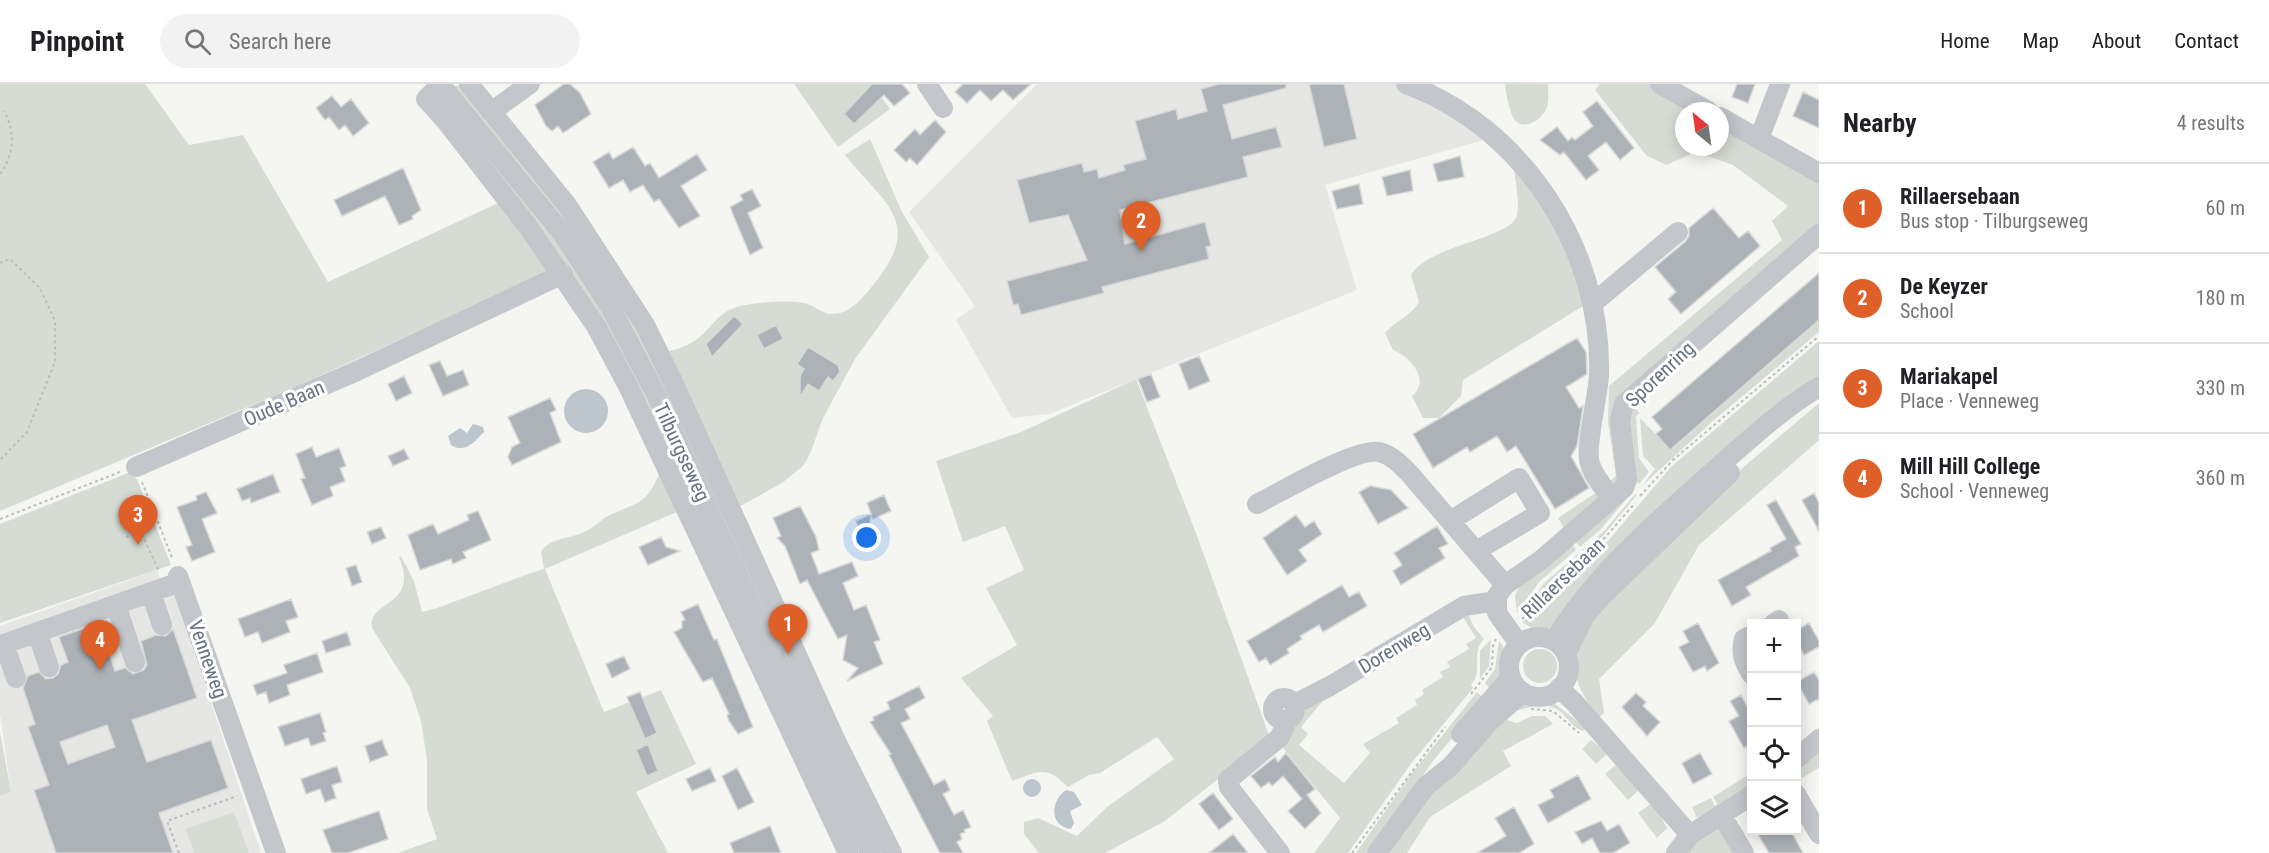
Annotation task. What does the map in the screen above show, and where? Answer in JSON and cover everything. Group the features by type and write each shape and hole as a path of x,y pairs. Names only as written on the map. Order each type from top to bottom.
{"street":[{"name":"Tilburgseweg","path":"849,853 624,378 596,326 563,274 470,151 426,99 440,84 563,234 619,322 656,394 779,664 870,853"},
{"name":"Tilburgseweg","path":"470,84 579,221 658,351 830,728 892,853"},
{"path":"491,112 530,84"},
{"path":"927,84 943,108"},
{"path":"1406,84 1440,99 1478,124 1528,170 1547,197 1573,242 1592,304 1599,373 1589,462 1599,482 1612,498"},
{"path":"1660,84 1692,102"},
{"path":"1759,139 1780,84"},
{"path":"1729,122 1819,173"},
{"path":"1592,304 1678,232"},
{"name":"Sporenring","path":"1501,593 1624,488 1627,480 1620,421 1624,404 1819,234"},
{"name":"Oude Baan","path":"136,467 346,376 563,274"},
{"name":"Rillaersebaan","path":"1560,648 1574,609 1594,585 1688,493 1746,442 1819,387"},
{"name":"Rillaersebaan","path":"1560,648 1601,597 1752,453 1819,399"},
{"path":"1257,504 1357,455 1380,452 1389,456 1404,468 1476,551 1501,593 1497,612 1514,637 1510,660 1520,693"},
{"path":"1450,521 1519,478 1540,513 1476,551"},
{"path":"16,678 4,644 151,593 179,579"},
{"name":"Venneweg","path":"179,579 276,853"},
{"path":"151,593 162,625"},
{"name":"Dorenweg","path":"1280,853 1229,787 1228,780 1280,737 1291,712 1464,606 1501,593"},
{"path":"116,604 135,662"},
{"path":"37,632 49,667"},
{"path":"1377,853 1426,786 1440,758 1486,691 1542,696 1559,688 1568,672 1560,648 1540,637 1514,637"},
{"path":"1747,638 1744,639 1742,649 1747,666"},
{"path":"1559,688 1690,835"},
{"path":"1426,786 1450,766 1488,723 1520,693"},
{"path":"1801,754 1819,739"},
{"path":"1676,853 1690,835 1747,798"},
{"path":"1801,801 1819,834"},
{"path":"1721,814 1744,853"}],"path":[{"path":"0,174 8,164 13,139 10,123 4,111"},
{"path":"0,263 10,259 40,288 55,321 55,362 27,432 0,460"},
{"name":"Rillaersebaan","path":"1467,699 1486,691 1492,667 1494,641 1514,637 1576,571 1661,472 1819,336"},
{"path":"0,519 136,467 179,579"},
{"path":"126,537 141,532 160,572 179,579"},
{"path":"1520,693 1558,713 1576,732 1593,736 1601,733"},
{"path":"1352,853 1449,721"},
{"path":"179,853 168,821 254,790"}],"shaded area":[{"path":"0,84 145,84 189,145 243,135 328,282 498,203 550,272 293,388 0,511"},
{"path":"794,84 872,84 890,109 838,147"},
{"path":"1037,84 1419,84 1484,140 1325,185 1357,290 1049,414 1012,418 956,320 975,306 909,212"},
{"path":"1506,84 1548,84 1548,104 1535,122 1521,124 1512,116"},
{"path":"1600,84 1649,84 1681,102 1675,102 1675,156 1687,156 1666,165 1646,155 1595,90"},
{"path":"462,85 546,190 647,346 780,637 777,639 677,421 454,86"},
{"path":"441,97 575,264 630,361 771,666 636,386 439,109"},
{"path":"1729,129 1819,179 1819,226 1624,394 1620,476 1614,488 1607,484 1616,476 1608,422 1609,386 1782,240 1772,221 1788,206 1733,165 1707,156 1729,156"},
{"path":"870,139 902,212 929,257 855,359 823,418 810,454 803,466 782,483 735,509 667,352 694,341 726,312 740,306 755,303 796,302 834,314 846,311 861,299 888,263 896,245 898,229 894,215 885,201 845,155"},
{"path":"1514,168 1538,199 1567,251 1583,306 1463,380 1461,396 1439,418 1423,418 1412,396 1419,383 1416,369 1406,357 1393,350 1385,333 1412,311 1419,302 1411,275 1421,265 1434,256 1501,230 1512,223 1518,209"},
{"path":"1819,321 1819,332 1714,420 1642,486 1655,469 1643,456 1640,418 1671,450"},
{"path":"1819,341 1819,381 1554,627 1535,630 1522,622 1584,569 1671,467"},
{"path":"1136,379 1196,533 1270,738 1165,821 1105,853 1039,853 1024,834 1024,822 1038,818 1077,836 1107,807 1174,759 1157,737 1100,773 1089,775 1068,787 1053,775 1041,772 1012,781 987,721 993,716 961,678 1017,645 986,588 1024,570 1005,526 963,542 936,461 1021,432"},
{"path":"586,389 601,396 608,411 601,426 586,433 571,426 564,411 571,396"},
{"path":"1819,403 1819,440 1699,545 1655,623 1599,679 1604,713 1598,718 1583,694 1576,675 1576,655 1583,627 1733,476"},
{"path":"1629,407 1634,407 1640,413 1636,416 1639,458 1649,472 1639,484 1636,481 1626,424"},
{"path":"473,424 483,427 484,432 477,440 461,448 451,445 448,436 460,428 467,433"},
{"path":"660,471 679,511 545,569 604,712 661,690 696,764 636,792 668,853 398,853 437,839 427,809 427,760 421,721 410,688 372,628 377,612 392,601 403,586 404,574 399,557 401,556 414,581 422,612 437,608 544,569 541,552 544,547 554,541 586,531 610,515 635,504 651,490"},
{"path":"128,473 137,479 171,565 0,623 0,524"},
{"path":"1600,490 1601,497 1565,530 1558,518"},
{"path":"1633,491 1601,529 1580,547 1574,540"},
{"path":"1636,493 1636,496 1587,555 1582,550 1604,531"},
{"path":"1571,543 1576,550 1540,581 1517,613 1515,596 1519,587"},
{"path":"1579,553 1584,558 1525,612 1543,584"},
{"path":"157,570 160,578 170,579 261,853 0,853 0,796 11,792 0,714 0,626"},
{"path":"1467,612 1474,627 1484,639 1478,650 1477,674 1471,685 1473,688 1410,765 1348,853 1314,853 1340,818 1279,743 1302,712 1326,697 1301,727 1308,734 1299,745 1344,783 1370,753 1363,744 1399,723 1396,718 1417,705 1415,700 1424,694 1422,690 1443,677 1440,672 1450,667 1447,662 1469,649 1466,644 1476,638 1461,614"},
{"path":"1491,639 1489,666 1480,679 1480,651"},
{"path":"1499,641 1506,660 1502,673 1491,690 1485,683 1495,669"},
{"path":"1540,649 1552,654 1557,666 1552,678 1540,683 1528,678 1523,666 1528,654"},
{"path":"1477,692 1484,699 1433,761 1367,853 1356,853 1409,777"},
{"path":"1526,700 1555,704 1586,728 1583,731 1577,728 1552,707 1539,706 1513,712"},
{"path":"1532,716 1545,716 1553,724 1503,751 1511,766 1430,817 1407,853 1386,853 1418,807 1504,719 1517,723"},
{"path":"0,732 11,792 0,796"},
{"path":"1591,740 1608,753 1596,764 1582,749"},
{"path":"1819,749 1819,768 1802,778 1801,765"},
{"path":"1617,764 1640,789 1628,800 1605,774"},
{"path":"1747,776 1747,789 1719,807 1713,797"},
{"path":"1032,779 1038,782 1041,788 1038,794 1032,797 1026,794 1023,788 1026,782"},
{"path":"1066,790 1074,792 1082,805 1070,811 1074,823 1071,829 1058,823 1054,812 1057,800"},
{"path":"1711,798 1716,808 1697,818 1692,807"},
{"path":"1652,803 1664,817 1662,819 1667,828 1657,838 1638,813"},
{"path":"234,812 249,853 195,853 185,829"},
{"path":"1718,825 1739,853 1689,853 1693,844"}],"building":[{"path":"564,84 570,84 580,93 591,114 563,133 558,126 552,131 546,126 535,105"},
{"path":"872,84 902,84 910,93 894,106 884,95 854,124 844,114"},
{"path":"963,84 1031,84 1013,100 1003,90 991,101 980,90 967,103 955,92"},
{"path":"1219,84 1286,84 1286,88 1223,105 1232,139 1276,127 1282,147 1243,157 1248,177 1120,210 1125,244 1205,222 1211,246 1206,247 1209,259 1102,287 1104,293 1021,315 1018,304 1013,305 1007,281 1087,260 1068,215 1029,223 1017,180 1082,163 1084,172 1097,169 1099,178 1125,170 1123,165 1146,159 1135,121 1176,109 1178,119 1207,111 1201,89"},
{"path":"1309,84 1344,84 1357,139 1324,147"},
{"path":"1737,84 1755,84 1748,103 1732,97"},
{"path":"1803,92 1819,100 1819,128 1793,116"},
{"path":"332,96 341,107 351,99 369,123 353,136 345,125 339,130 329,117 325,120 316,108"},
{"path":"1597,101 1634,148 1620,160 1606,142 1588,156 1599,170 1586,180 1564,152 1560,155 1540,140 1557,127 1568,141 1572,137 1575,140 1593,126 1583,112"},
{"path":"935,120 946,132 917,165 910,158 906,162 894,150 915,129 920,135"},
{"path":"633,147 645,166 650,163 659,178 697,154 707,170 681,186 700,216 679,228 659,199 654,202 643,185 630,192 623,180 609,188 593,162 609,152 613,159"},
{"path":"1460,156 1464,177 1438,182 1433,164"},
{"path":"403,168 421,210 412,216 413,219 399,225 385,196 342,216 334,200"},
{"path":"1410,170 1413,191 1387,196 1382,177"},
{"path":"1359,184 1363,204 1337,209 1332,191"},
{"path":"752,189 761,206 748,213 763,248 750,255 730,207 743,200 740,195"},
{"path":"1713,208 1739,238 1748,231 1760,246 1681,314 1668,299 1676,292 1655,267 1686,241 1689,228"},
{"path":"1819,273 1819,320 1670,450 1656,434 1662,429 1652,417"},
{"path":"734,316 743,324 712,357 706,344"},
{"path":"776,325 783,339 764,349 757,335"},
{"path":"1577,338 1586,352 1587,374 1566,387 1579,408 1583,406 1577,446 1571,456 1589,488 1555,509 1516,446 1507,452 1497,436 1470,452 1467,447 1433,468 1413,434"},
{"path":"808,347 838,365 840,372 833,381 828,377 819,391 808,384 800,397 800,376 804,369 797,364"},
{"path":"1199,356 1210,381 1189,390 1179,364"},
{"path":"440,361 447,376 463,370 469,385 443,396 429,365"},
{"path":"1151,374 1160,397 1147,402 1138,379"},
{"path":"404,376 412,393 396,401 388,384"},
{"path":"550,398 556,410 550,413 561,442 512,465 508,457 512,447 520,443 508,417"},
{"path":"312,447 316,457 339,448 346,466 340,468 345,481 330,487 333,496 312,505 301,479 305,478 296,454"},
{"path":"404,449 409,459 393,466 388,456"},
{"path":"273,474 280,492 251,503 250,498 242,501 237,489"},
{"path":"1370,486 1391,490 1408,508 1378,524 1359,492"},
{"path":"206,492 217,513 202,519 215,552 192,561 186,547 192,545 177,507 197,500 196,496"},
{"path":"1814,493 1819,503 1819,531 1802,500"},
{"path":"884,495 891,511 873,519 867,503"},
{"path":"1776,500 1801,544 1795,547 1799,556 1746,587 1751,595 1732,606 1718,580 1771,551 1770,548 1786,539 1767,505"},
{"path":"800,506 816,537 819,550 811,553 819,574 852,562 858,576 843,583 854,610 866,605 880,640 874,642 883,664 847,681 858,668 843,660 847,635 838,639 807,580 800,584 785,546 777,538 781,536 773,518"},
{"path":"478,511 491,540 463,552 466,558 453,564 451,559 420,570 408,535 433,524 438,534 469,520 467,515"},
{"path":"871,514 869,528 860,532 856,521"},
{"path":"1296,515 1305,527 1314,521 1322,534 1299,550 1307,561 1287,575 1263,538"},
{"path":"1437,526 1448,544 1439,548 1445,558 1401,585 1393,571 1402,565 1394,553"},
{"path":"381,527 386,538 372,544 367,532"},
{"path":"661,537 666,547 680,551 648,565 639,547"},
{"path":"356,565 362,582 352,586 346,568"},
{"path":"1342,585 1349,597 1359,592 1367,606 1323,632 1319,625 1300,636 1302,639 1287,649 1289,653 1270,665 1266,658 1259,662 1247,641"},
{"path":"291,599 298,617 286,621 290,632 262,643 258,632 245,637 238,619"},
{"path":"698,604 714,640 717,639 753,727 738,734 729,721 727,715 729,714 712,678 703,682 674,632 682,628 682,621 685,620 681,612"},
{"path":"99,623 115,671 125,668 133,674 144,670 147,665 141,641 156,635 166,636 173,629 197,698 132,720 147,762 211,740 228,788 159,813 173,853 56,853 34,790 49,785 28,727 35,724 23,688 28,676 39,672 46,679 53,678 58,674 61,665 68,662 59,637","holes":["107,725 115,747 68,764 60,742"]},
{"path":"1698,623 1719,663 1707,671 1705,666 1693,672 1679,647 1689,642 1683,631"},
{"path":"1809,623 1819,641 1819,647 1804,655 1801,649 1801,628"},
{"path":"347,632 351,645 326,653 322,641"},
{"path":"317,653 323,672 287,685 290,695 269,703 266,692 257,695 253,685 287,673 284,665"},
{"path":"624,656 630,669 612,678 606,664"},
{"path":"1814,672 1819,680 1819,699 1809,704 1801,689 1801,680"},
{"path":"919,686 925,698 905,709 910,719 901,723 934,785 945,779 950,790 943,794 954,815 963,810 971,827 960,834 962,839 957,842 963,853 940,853 889,755 891,754 870,722 874,720 873,717 890,709 887,702"},
{"path":"640,692 657,733 645,739 627,697"},
{"path":"1636,693 1646,702 1643,706 1660,722 1647,736 1622,707"},
{"path":"1741,695 1747,706 1747,746 1744,748 1729,721 1739,716 1730,701"},
{"path":"320,713 326,732 323,733 326,741 311,746 308,738 285,746 278,727"},
{"path":"382,740 388,755 370,762 365,746"},
{"path":"648,744 658,771 647,776 636,750"},
{"path":"1286,753 1315,789 1307,795 1321,813 1305,829 1288,811 1302,799 1283,776 1272,786 1269,782 1261,788 1251,776 1275,757 1278,762"},
{"path":"1700,753 1712,774 1693,784 1682,763"},
{"path":"337,766 342,782 332,785 336,798 325,802 320,789 306,794 301,779"},
{"path":"710,768 716,781 692,791 686,779"},
{"path":"737,768 754,802 738,810 722,776"},
{"path":"1578,775 1591,799 1548,823 1538,805 1554,797 1550,790"},
{"path":"1213,793 1233,819 1219,830 1199,804"},
{"path":"1514,807 1534,844 1519,853 1477,853 1506,836 1495,818"},
{"path":"379,811 388,839 348,853 332,853 323,830"},
{"path":"1601,821 1607,831 1619,824 1630,843 1613,853 1600,853 1592,838 1582,844 1575,832"},
{"path":"770,826 781,853 734,853 730,843"},
{"path":"1233,834 1248,853 1209,853"},
{"path":"1758,835 1793,835 1803,853 1769,853"}],"place":[{"name":"De Keyzer","path":"1141,251"},
{"name":"Mariakapel","path":"138,545"},
{"name":"Rillaersebaan","path":"788,654"},
{"name":"Mill Hill College","path":"100,670"}]}
